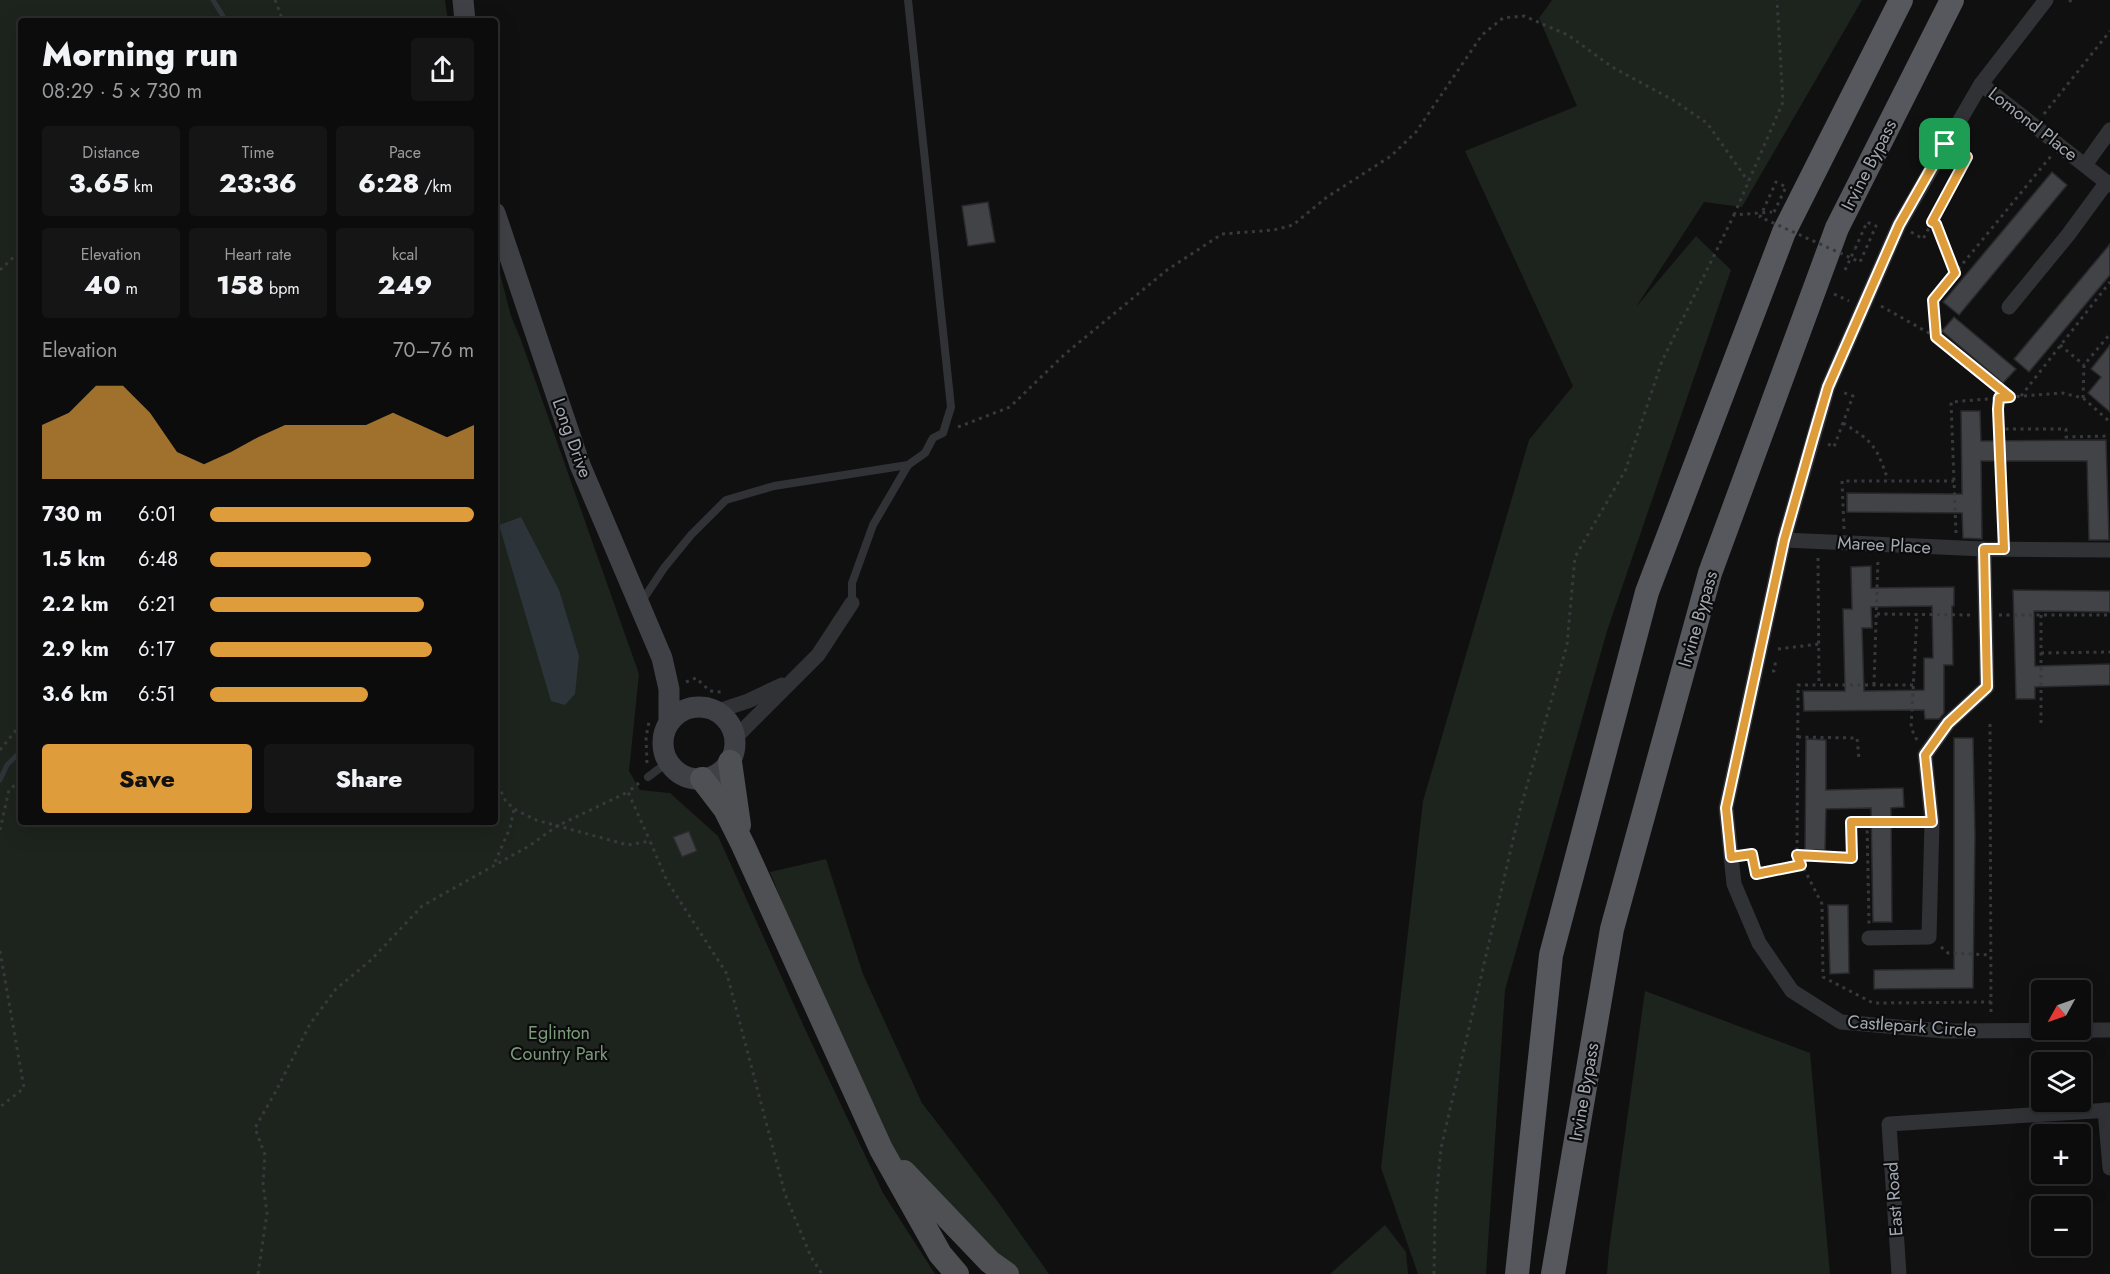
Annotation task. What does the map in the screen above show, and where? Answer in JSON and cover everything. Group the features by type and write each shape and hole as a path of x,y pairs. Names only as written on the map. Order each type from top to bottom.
{"highway":[{"path":"1516,1274 1551,955 1647,592 1784,232 1901,0"},
{"name":"Irvine Bypass","path":"1553,1274 1612,929 1710,573 1837,228 1952,0"}],"main road":[{"path":"462,0 465,18"},
{"name":"Long Drive","path":"498,222 580,465 662,658 669,689 669,722"},
{"name":"Long Drive","path":"662,658 680,684 710,709"},
{"path":"710,709 726,718 735,738 735,750 730,762 718,774 702,779 683,775 668,762 664,753 664,732 669,722 683,710 710,709"},
{"path":"730,762 734,801 743,844"},
{"path":"702,779 724,809 743,844 881,1149 940,1254 957,1274"},
{"path":"881,1149 990,1262 1007,1274"}],"street":[{"name":"Castlepark Circle","path":"2046,0 1981,84 1899,225 1828,387 1784,540 1726,808 1734,884 1759,942 1792,991 1841,1022 1944,1031 2110,1030"},
{"name":"Lomond Place","path":"1981,84 2108,183 2009,307"},
{"name":"Lomond Place","path":"2085,165 2110,130"},
{"name":"Maree Place","path":"1784,540 1984,549 2110,550"},
{"path":"1869,938 1929,937 1932,822 1925,755 1948,723 1987,687 1984,549"},
{"path":"735,738 790,681 819,655 852,603"},
{"path":"710,709 748,701 790,681"},
{"path":"2108,1110 2110,1168"},
{"name":"East Road","path":"1899,1274 1889,1124 2108,1110"}],"lane":[{"path":"640,605 663,568 691,535 726,500 774,486 908,465 926,453 933,438 943,433 951,407 908,0"},
{"path":"852,603 852,583 873,525 908,465"},
{"path":"648,777 668,762"}],"path":[{"path":"275,0 282,18"},
{"path":"1434,1274 1435,1210 1441,1148 1520,810 1567,645 1575,557 1626,470 1662,361 1734,214 1783,102 1777,0"},
{"path":"943,433 1010,407 1065,354 1167,270 1222,234 1274,231 1293,225 1327,197 1391,156 1416,132 1482,35 1503,18 1524,16 1568,35 1612,67 1673,100 1707,123 1748,181"},
{"path":"2035,126 2110,31"},
{"path":"1899,225 1923,239 1967,157 1945,144"},
{"path":"1936,337 1933,300 2060,145"},
{"path":"1734,214 1774,212 1786,187 1776,182 1760,217 1860,262 1876,226 1867,222 1855,249 1842,276"},
{"path":"1932,222 1936,224 1955,273"},
{"path":"0,270 18,253"},
{"path":"2021,396 2110,282"},
{"path":"1837,285 1833,293 1864,303 1936,337 2010,397"},
{"path":"2084,398 2084,365 2110,334"},
{"path":"2060,345 2084,365"},
{"path":"1813,438 1834,447 1853,396 1828,387"},
{"path":"1956,548 1951,402 2062,393 2084,398 2110,422"},
{"path":"1999,398 1998,429 2004,549"},
{"path":"1843,423 1860,433 1877,448 1889,481"},
{"path":"1998,429 2066,429 2066,437 2110,436"},
{"path":"1845,543 1842,481 1954,481"},
{"path":"1818,542 1819,685"},
{"path":"1874,685 1878,544"},
{"path":"1917,615 1911,728 1925,755"},
{"path":"2041,615 2041,724"},
{"path":"1778,649 1819,644"},
{"path":"2041,653 2110,652"},
{"path":"1913,686 1798,685 1797,855 1822,904 1823,977 1873,1003 1991,1002"},
{"path":"1990,724 1991,1031"},
{"path":"0,750 18,728"},
{"path":"1797,737 1857,738 1859,759"},
{"path":"0,830 9,790 18,782"},
{"path":"498,785 505,800 514,809 536,820 628,845 650,841 667,881 727,974 785,1194 811,1257 822,1274"},
{"path":"258,1274 267,1213 263,1184 265,1155 255,1128 310,1024 336,989 371,960 422,906 494,863 529,846 557,826 628,792"},
{"path":"494,863 510,828 514,809"},
{"path":"1797,855 1852,858 1851,822 1932,822"},
{"path":"1867,822 1869,938"},
{"path":"1731,857 1752,854 1756,874 1801,865"},
{"path":"1929,937 1948,953 1991,955"},
{"path":"0,951 24,1088 0,1107"}],"green space":[{"name":"Eglinton Country Park","path":"0,0 445,0 448,18 18,18 18,825 498,825 498,266 511,316 639,674 629,771 640,790 670,793 718,836 805,1029 883,1193 935,1274 0,1274"},
{"path":"1552,0 1862,0 1742,207 1704,202 1636,307 1696,236 1731,270 1607,631 1505,990 1486,1274 1418,1274 1381,1168 1423,801 1529,440 1573,386 1465,151 1577,106 1539,18"},
{"path":"826,859 863,974 922,1103 998,1202 1049,1274 1016,1274 919,1188 863,1110 770,872"},
{"path":"1645,991 1810,1053 1830,1274 1607,1274"},
{"path":"1385,1225 1406,1252 1408,1274 1330,1274"}],"shaded area":[{"path":"521,517 559,590 579,656 575,694 565,705 551,701 499,525"}],"building":[{"path":"2052,172 2067,185 1959,315 1943,302"},
{"path":"988,202 995,242 968,246 962,206"},
{"path":"2110,244 2110,275 2029,372 2014,359"},
{"path":"1954,317 2016,369 2003,383 1942,331"},
{"path":"2110,345 2110,412 2088,393 2101,377 2091,369"},
{"path":"1961,411 1980,411 1981,441 2106,440 2109,540 2089,540 2087,461 1981,461 1982,539 1963,538 1962,513 1847,512 1847,493 1962,494"},
{"path":"1871,566 1871,588 1954,587 1953,665 1944,665 1944,713 1939,719 1925,719 1924,710 1804,711 1803,691 1845,691 1843,609 1852,609 1851,567","holes":["1932,606 1933,658 1924,658 1924,690 1864,691 1862,628 1872,628 1871,607"]},
{"path":"2013,590 2110,591 2110,612 2034,611 2035,666 2110,664 2110,685 2035,687 2035,699 2016,699"},
{"path":"1954,738 1973,738 1975,835 1973,988 1874,989 1874,970 1954,969"},
{"path":"1806,739 1826,740 1826,790 1903,788 1904,807 1891,808 1892,922 1873,922 1871,808 1826,809 1825,850 1805,850"},
{"path":"689,831 697,851 682,857 673,837"},
{"path":"1828,905 1848,905 1849,973 1830,974"}],"waterway":[{"path":"213,0 224,18"},
{"path":"0,780 7,765 18,754"}],"route":[{"path":"1945,144 1967,157 1932,222 1936,224 1955,273 1933,300 1936,337 2010,397 1999,398 1998,409 2004,549 1984,549 1987,687 1948,723 1925,755 1932,822 1851,822 1852,858 1797,855 1801,865 1756,874 1752,854 1731,857 1726,808 1784,540 1828,387 1899,225 1945,144"}]}
